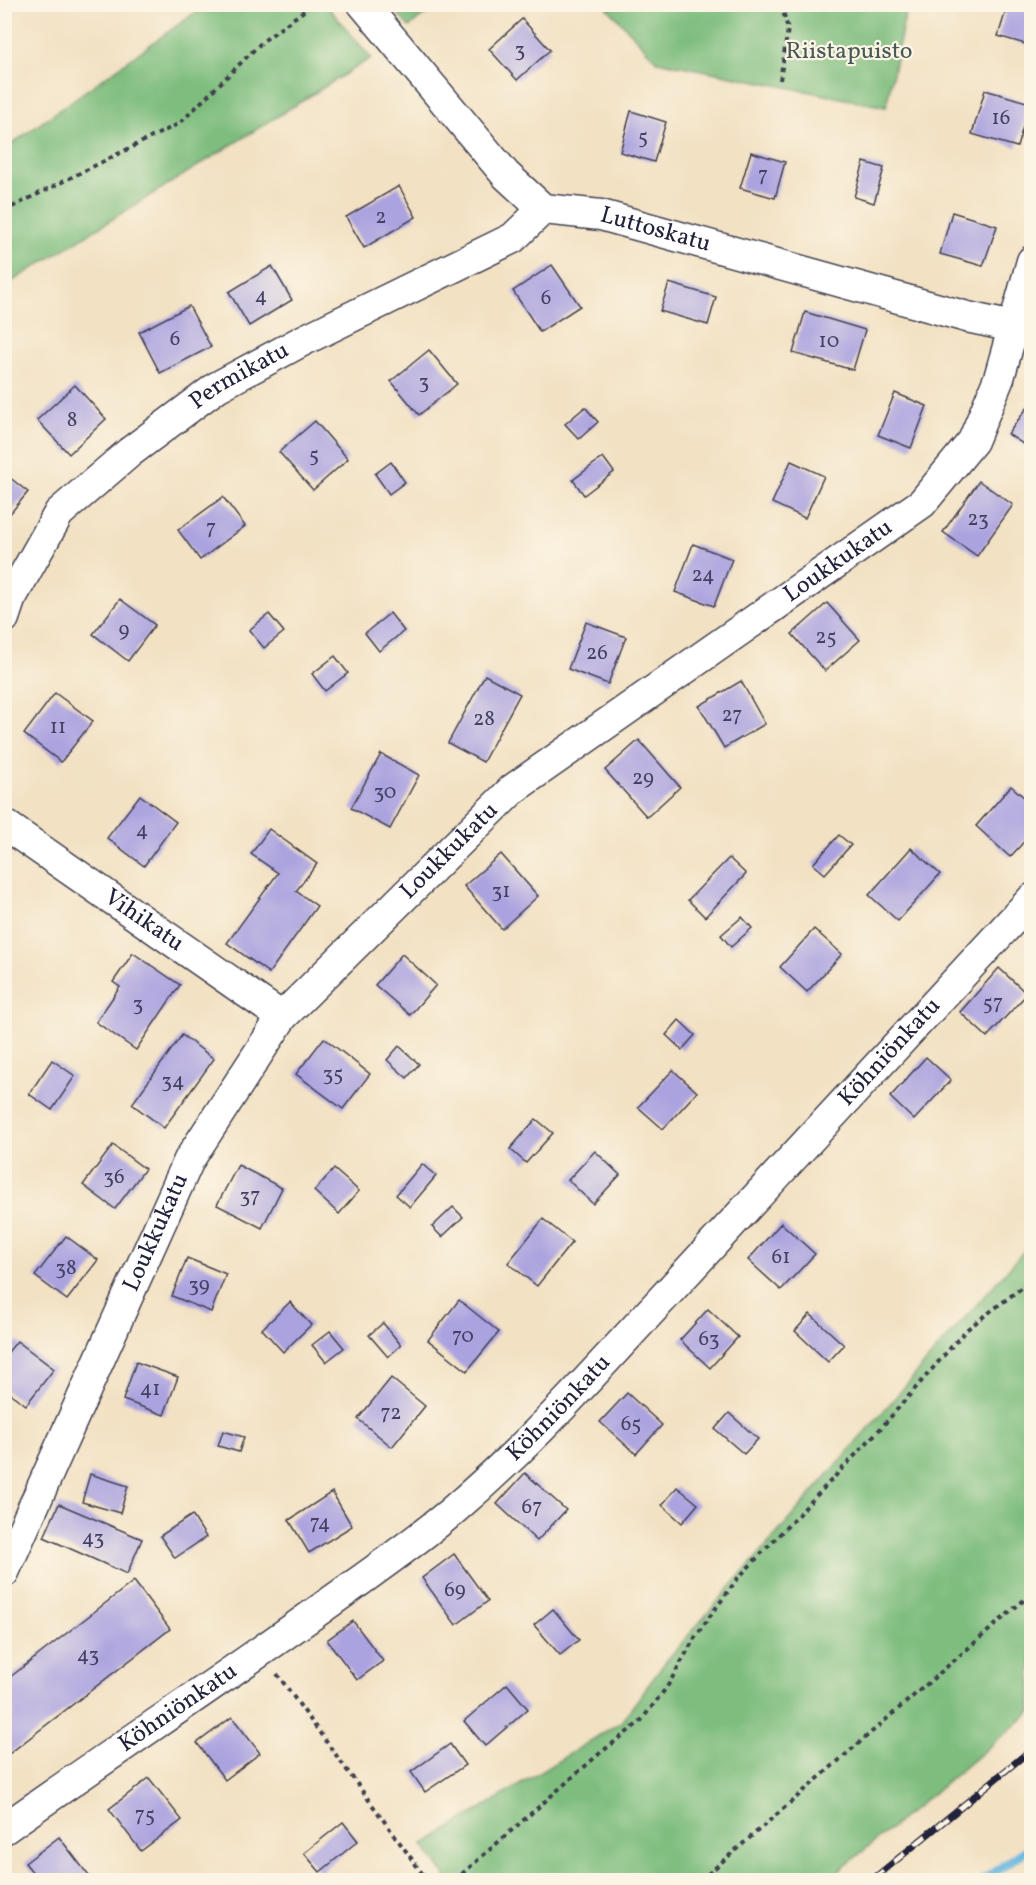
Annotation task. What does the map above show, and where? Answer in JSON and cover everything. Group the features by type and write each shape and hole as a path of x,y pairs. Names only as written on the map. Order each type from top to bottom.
{"street":[{"path":"363,4 506,175 543,209"},
{"name":"Luttoskatu","path":"543,209 600,215 1022,330"},
{"name":"Permikatu","path":"4,618 10,600 59,513 130,452 217,387 302,341 513,238 543,209"},
{"name":"Loukkukatu","path":"4,1572 189,1160 282,1017 513,789 922,503 973,441 1022,330 1032,261"},
{"name":"Vihikatu","path":"4,824 282,1017"},
{"name":"Köhniönkatu","path":"4,1828 261,1652 448,1515 535,1437 1032,898"}],"path":[{"path":"4,211 180,123 262,42 313,4"},
{"path":"780,80 788,29 781,4"},
{"path":"454,1881 599,1754 640,1722 667,1687 697,1634 738,1578 881,1428 966,1330 1032,1280"},
{"path":"701,1881 1032,1593"},
{"path":"261,1652 427,1881"}],"green space":[{"path":"207,4 326,5 371,58 5,286 5,149"},
{"path":"390,5 437,5 409,27"},
{"name":"Riistapuisto","path":"605,5 907,5 886,107 657,61"},
{"path":"1031,1243 1031,1712 828,1880 449,1880 423,1845 621,1722 667,1660"}],"building":[{"path":"1008,4 1032,4 1032,46 998,36"},
{"path":"522,19 550,50 517,80 489,49"},
{"path":"985,90 1030,103 1017,147 972,134"},
{"path":"631,111 666,122 654,162 620,152"},
{"path":"751,152 785,162 775,198 740,188"},
{"path":"864,162 884,168 874,203 854,197"},
{"path":"399,186 416,217 364,248 346,217"},
{"path":"952,212 997,226 983,266 940,254"},
{"path":"552,265 580,306 540,332 513,291"},
{"path":"272,266 292,300 249,326 229,292"},
{"path":"669,283 716,297 708,325 660,311"},
{"path":"189,306 211,347 160,373 139,332"},
{"path":"805,312 865,330 853,370 793,353"},
{"path":"429,350 457,384 419,415 391,381"},
{"path":"75,385 106,419 69,454 37,420"},
{"path":"895,393 927,406 911,448 878,435"},
{"path":"1032,401 1032,450 1008,434"},
{"path":"585,407 598,422 579,439 565,424"},
{"path":"315,421 348,459 313,490 279,452"},
{"path":"603,457 614,472 584,495 573,480"},
{"path":"791,461 824,476 805,518 772,503"},
{"path":"391,462 405,482 389,494 375,474"},
{"path":"4,473 28,492 4,521"},
{"path":"979,481 1013,505 977,556 943,532"},
{"path":"223,497 245,526 200,560 178,530"},
{"path":"693,544 732,559 714,606 675,592"},
{"path":"120,599 155,625 128,661 93,634"},
{"path":"827,603 860,640 825,671 792,634"},
{"path":"390,613 404,631 379,651 365,633"},
{"path":"269,614 284,632 264,648 249,630"},
{"path":"586,622 626,637 608,684 568,669"},
{"path":"335,656 348,673 325,691 312,674"},
{"path":"485,675 520,694 483,762 448,743"},
{"path":"741,681 765,724 724,748 699,706"},
{"path":"55,693 93,721 61,762 24,734"},
{"path":"639,740 680,787 647,817 605,770"},
{"path":"381,754 419,775 390,829 351,808"},
{"path":"1011,786 1032,804 1032,833 1010,857 976,826"},
{"path":"140,795 176,822 144,866 107,838"},
{"path":"269,829 317,864 296,891 317,906 269,973 227,943 278,873 251,854"},
{"path":"839,835 851,845 825,874 813,864"},
{"path":"911,848 940,874 898,921 869,895"},
{"path":"501,854 538,896 502,929 464,886"},
{"path":"729,858 746,874 705,917 688,900"},
{"path":"742,917 752,928 731,947 721,935"},
{"path":"814,929 842,954 807,992 780,967"},
{"path":"133,953 180,985 136,1050 96,1022 120,987 113,982"},
{"path":"402,954 436,985 410,1015 375,985"},
{"path":"999,968 1027,994 987,1037 960,1012"},
{"path":"679,1020 695,1035 682,1050 666,1035"},
{"path":"182,1035 214,1059 164,1128 132,1104"},
{"path":"324,1038 370,1074 343,1109 296,1074"},
{"path":"399,1046 419,1064 407,1078 387,1060"},
{"path":"926,1057 951,1080 914,1120 890,1097"},
{"path":"52,1060 75,1076 52,1110 29,1094"},
{"path":"673,1070 697,1092 663,1129 638,1107"},
{"path":"536,1119 553,1133 526,1163 510,1149"},
{"path":"113,1145 145,1169 115,1209 83,1185"},
{"path":"595,1151 620,1175 593,1204 568,1180"},
{"path":"422,1164 436,1176 410,1207 396,1195"},
{"path":"238,1165 282,1188 262,1228 217,1205"},
{"path":"334,1169 359,1191 339,1214 314,1191"},
{"path":"453,1207 463,1217 442,1237 432,1227"},
{"path":"543,1219 572,1242 537,1286 508,1263"},
{"path":"781,1223 815,1254 781,1290 748,1260"},
{"path":"66,1236 98,1260 67,1300 35,1276"},
{"path":"187,1258 226,1274 211,1312 172,1296"},
{"path":"459,1300 499,1332 467,1371 428,1340"},
{"path":"290,1302 311,1325 283,1352 262,1329"},
{"path":"708,1309 738,1337 710,1368 680,1340"},
{"path":"810,1314 844,1345 828,1362 795,1331"},
{"path":"383,1323 401,1345 388,1357 369,1335"},
{"path":"330,1331 344,1348 326,1362 312,1345"},
{"path":"17,1341 54,1369 26,1405 4,1389 4,1357"},
{"path":"136,1362 178,1377 164,1415 123,1400"},
{"path":"391,1378 425,1406 392,1447 358,1419"},
{"path":"627,1393 662,1425 636,1454 600,1422"},
{"path":"729,1413 758,1439 744,1454 715,1429"},
{"path":"223,1431 244,1437 239,1452 218,1446"},
{"path":"525,1473 566,1510 537,1541 497,1504"},
{"path":"90,1474 128,1486 120,1513 82,1502"},
{"path":"677,1487 698,1504 682,1523 662,1505"},
{"path":"332,1492 352,1526 309,1553 289,1520"},
{"path":"59,1504 142,1539 127,1574 44,1537"},
{"path":"192,1515 206,1537 175,1558 160,1536"},
{"path":"454,1554 488,1601 456,1625 422,1578"},
{"path":"134,1581 170,1629 5,1757 5,1681"},
{"path":"553,1609 579,1640 560,1655 534,1625"},
{"path":"353,1621 383,1661 357,1680 327,1640"},
{"path":"507,1684 528,1709 485,1746 464,1721"},
{"path":"232,1717 260,1753 225,1780 197,1743"},
{"path":"450,1744 465,1765 425,1792 411,1772"},
{"path":"149,1778 182,1820 141,1851 109,1809"},
{"path":"343,1822 358,1841 320,1872 304,1853"},
{"path":"59,1837 89,1876 83,1880 39,1880 25,1863"}],"waterway":[{"path":"983,1880 1032,1846"}],"railway":[{"path":"872,1880 1032,1749"}]}
